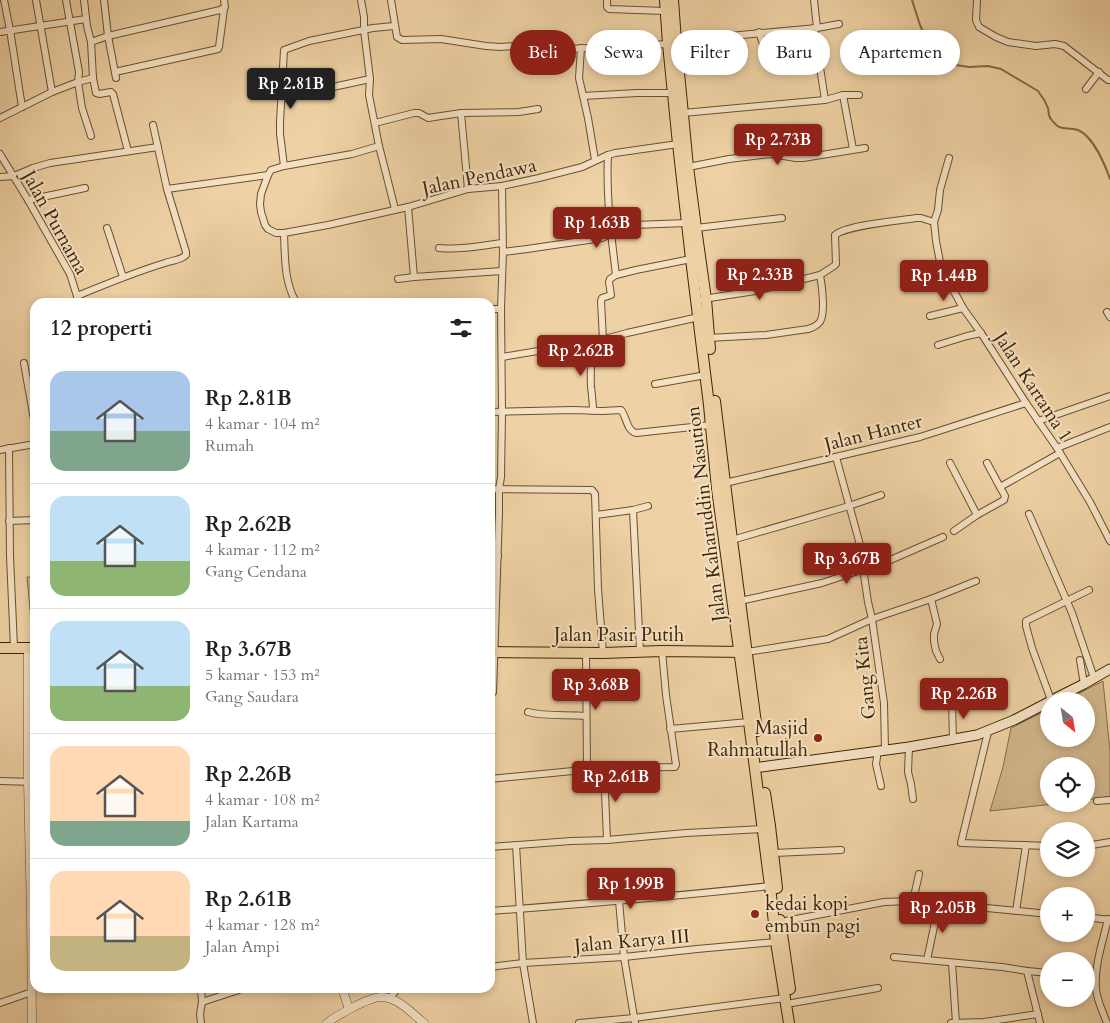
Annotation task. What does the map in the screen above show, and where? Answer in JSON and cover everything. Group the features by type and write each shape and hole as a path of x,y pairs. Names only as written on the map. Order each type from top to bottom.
{"highway":[{"name":"Jalan Kaharuddin Nasution","path":"665,0 665,11 671,38"},
{"name":"Jalan Kaharuddin Nasution","path":"672,30 673,0"},
{"name":"Jalan Kaharuddin Nasution","path":"673,75 678,144 708,338 740,600 749,722 776,942 786,979"},
{"name":"Jalan Kaharuddin Nasution","path":"677,75 688,167 691,259 701,299 699,317 717,489 744,651 774,854 789,1023"},
{"path":"0,648 30,648"},
{"name":"Jalan Pasir Putih","path":"495,652 744,651"},
{"name":"Jalan Kaharuddin Nasution","path":"788,1000 794,1023"}],"main road":[{"path":"1068,692 1110,669"},
{"path":"761,767 909,747 977,735 988,732 1040,706"}],"street":[{"path":"4,0 22,107"},
{"path":"36,0 52,92"},
{"path":"66,0 82,108 91,136"},
{"path":"84,0 91,42 93,78 96,93 111,92 113,94 128,151"},
{"path":"104,0 115,75 218,49 225,7 224,0"},
{"path":"361,0 370,79 370,95 379,146 395,209"},
{"path":"391,0 397,37 402,40 441,39 494,46 550,43 568,49 671,42"},
{"path":"607,0 607,7 609,9 665,11"},
{"path":"814,0 815,28 825,100"},
{"path":"978,0 977,23 979,27 1008,42 1036,46 1060,44 1110,80"},
{"path":"91,42 108,36 224,9"},
{"path":"0,32 86,19"},
{"path":"787,30 839,24"},
{"path":"284,166 280,134 284,51 309,41 394,26"},
{"path":"581,48 579,78 595,160"},
{"path":"1086,89 1099,72"},
{"path":"0,118 52,92 93,78"},
{"path":"282,98 370,79"},
{"path":"583,96 673,93"},
{"path":"843,95 853,149"},
{"path":"683,113 825,100 843,95 859,95"},
{"path":"375,123 414,113 428,118 461,113 519,112 538,109"},
{"path":"461,113 468,189"},
{"path":"83,298 123,277 166,262 179,260 186,255 153,125"},
{"name":"Jalan Pendawa","path":"284,233 408,207 468,189 502,186 539,178 582,166 608,155 678,144"},
{"path":"294,298 288,280 284,233 276,233 268,229 263,219 260,204 268,174 272,169 352,154 379,146"},
{"path":"0,176 14,176 50,163 158,147"},
{"path":"688,167 729,159 771,154 803,158 865,148"},
{"path":"608,155 608,190 616,275"},
{"name":"Jalan Purnama","path":"1,156 70,274 78,298"},
{"name":"Jalan Kartama 1","path":"949,158 934,222 944,273 963,308 1058,450 1090,502 1110,541"},
{"path":"168,189 268,174"},
{"path":"495,604 502,412 502,186"},
{"path":"28,200 85,188"},
{"path":"408,207 414,277"},
{"path":"503,252 602,238 611,232 634,225 691,225 782,218"},
{"path":"701,299 755,291 820,275 836,264 835,235 852,228 916,218 934,222"},
{"path":"107,228 123,277"},
{"path":"439,248 472,248 502,243"},
{"path":"603,340 601,301 602,298 611,295 610,279 616,275 691,259"},
{"path":"398,279 502,271"},
{"path":"708,338 766,335 814,327 822,318 823,291 820,275"},
{"path":"930,316 963,308"},
{"path":"495,309 501,309"},
{"path":"502,357 603,340 699,317"},
{"path":"938,345 980,333"},
{"path":"591,342 593,411"},
{"path":"24,363 30,392"},
{"path":"655,384 706,375"},
{"path":"1038,422 1110,396"},
{"name":"Jalan Hanter","path":"725,483 920,437 1026,403"},
{"path":"495,412 620,410 633,433 710,425"},
{"path":"1000,487 1058,450 1110,427"},
{"path":"0,450 30,445"},
{"path":"9,448 9,522 14,648"},
{"name":"Gang Kita","path":"836,457 855,522 884,703 881,750 876,764 881,786"},
{"path":"950,463 977,515"},
{"path":"954,531 1005,499 986,463"},
{"path":"495,489 592,490 595,494 602,652"},
{"path":"732,540 881,495"},
{"path":"596,515 648,506"},
{"path":"633,510 640,651"},
{"path":"1029,514 1067,601 1094,678"},
{"path":"9,522 30,520"},
{"path":"740,600 822,583 888,561 944,537"},
{"path":"744,651 828,639 872,619 976,581"},
{"path":"1047,692 1025,623 1027,620 1089,590"},
{"path":"931,599 937,624 934,641 940,659"},
{"path":"495,778 604,768 675,767 662,651"},
{"path":"586,652 587,769"},
{"path":"1080,660 1084,684"},
{"path":"952,702 953,740"},
{"path":"528,712 541,715 586,716"},
{"path":"670,729 749,722"},
{"path":"988,732 961,843 1040,846"},
{"path":"909,747 908,772 913,799"},
{"path":"604,768 607,840"},
{"path":"0,781 30,781"},
{"path":"1097,802 1110,800"},
{"path":"495,846 763,829"},
{"path":"1095,844 1110,842"},
{"path":"516,844 523,964 533,1023"},
{"path":"1016,911 1026,845"},
{"path":"774,854 841,850"},
{"path":"913,901 919,874"},
{"path":"495,911 692,895 770,886"},
{"path":"619,901 624,957 634,1021"},
{"path":"780,922 884,902 913,901 1040,913"},
{"path":"927,960 938,903"},
{"path":"1095,918 1109,919 1099,957 1096,981 1098,997 1107,1023"},
{"name":"Jalan Karya III","path":"495,967 624,957 776,942"},
{"path":"894,958 1040,972"},
{"path":"952,963 956,1023"},
{"path":"1027,971 1040,1023"},
{"path":"578,1023 634,1021 878,988"},
{"path":"0,1003 30,993"},
{"path":"32,993 32,1023"},
{"path":"201,993 201,1023"},
{"path":"202,1002 230,993"},
{"path":"344,993 350,1009"},
{"path":"390,998 394,993"},
{"path":"327,1023 350,1009 378,997 397,1001 424,1023"},
{"path":"951,1023 984,1022 1038,1014"}],"shaded area":[{"path":"27,577 30,577 30,609"},
{"path":"1103,681 1110,751 1110,797 1095,799 1095,757 1040,757 1040,806 990,811 1003,767 1011,728 1040,714 1040,748 1095,748 1095,692 1082,692"}],"waterway":[{"path":"912,0 928,43 949,64 969,67 988,66 1001,69 1038,91 1048,108 1049,117 1058,126 1078,130 1089,138 1098,152 1110,179"}],"place":[{"name":"Masjid Rahmatullah","path":"818,738"},
{"name":"kedai kopi embun pagi","path":"755,914"}]}
